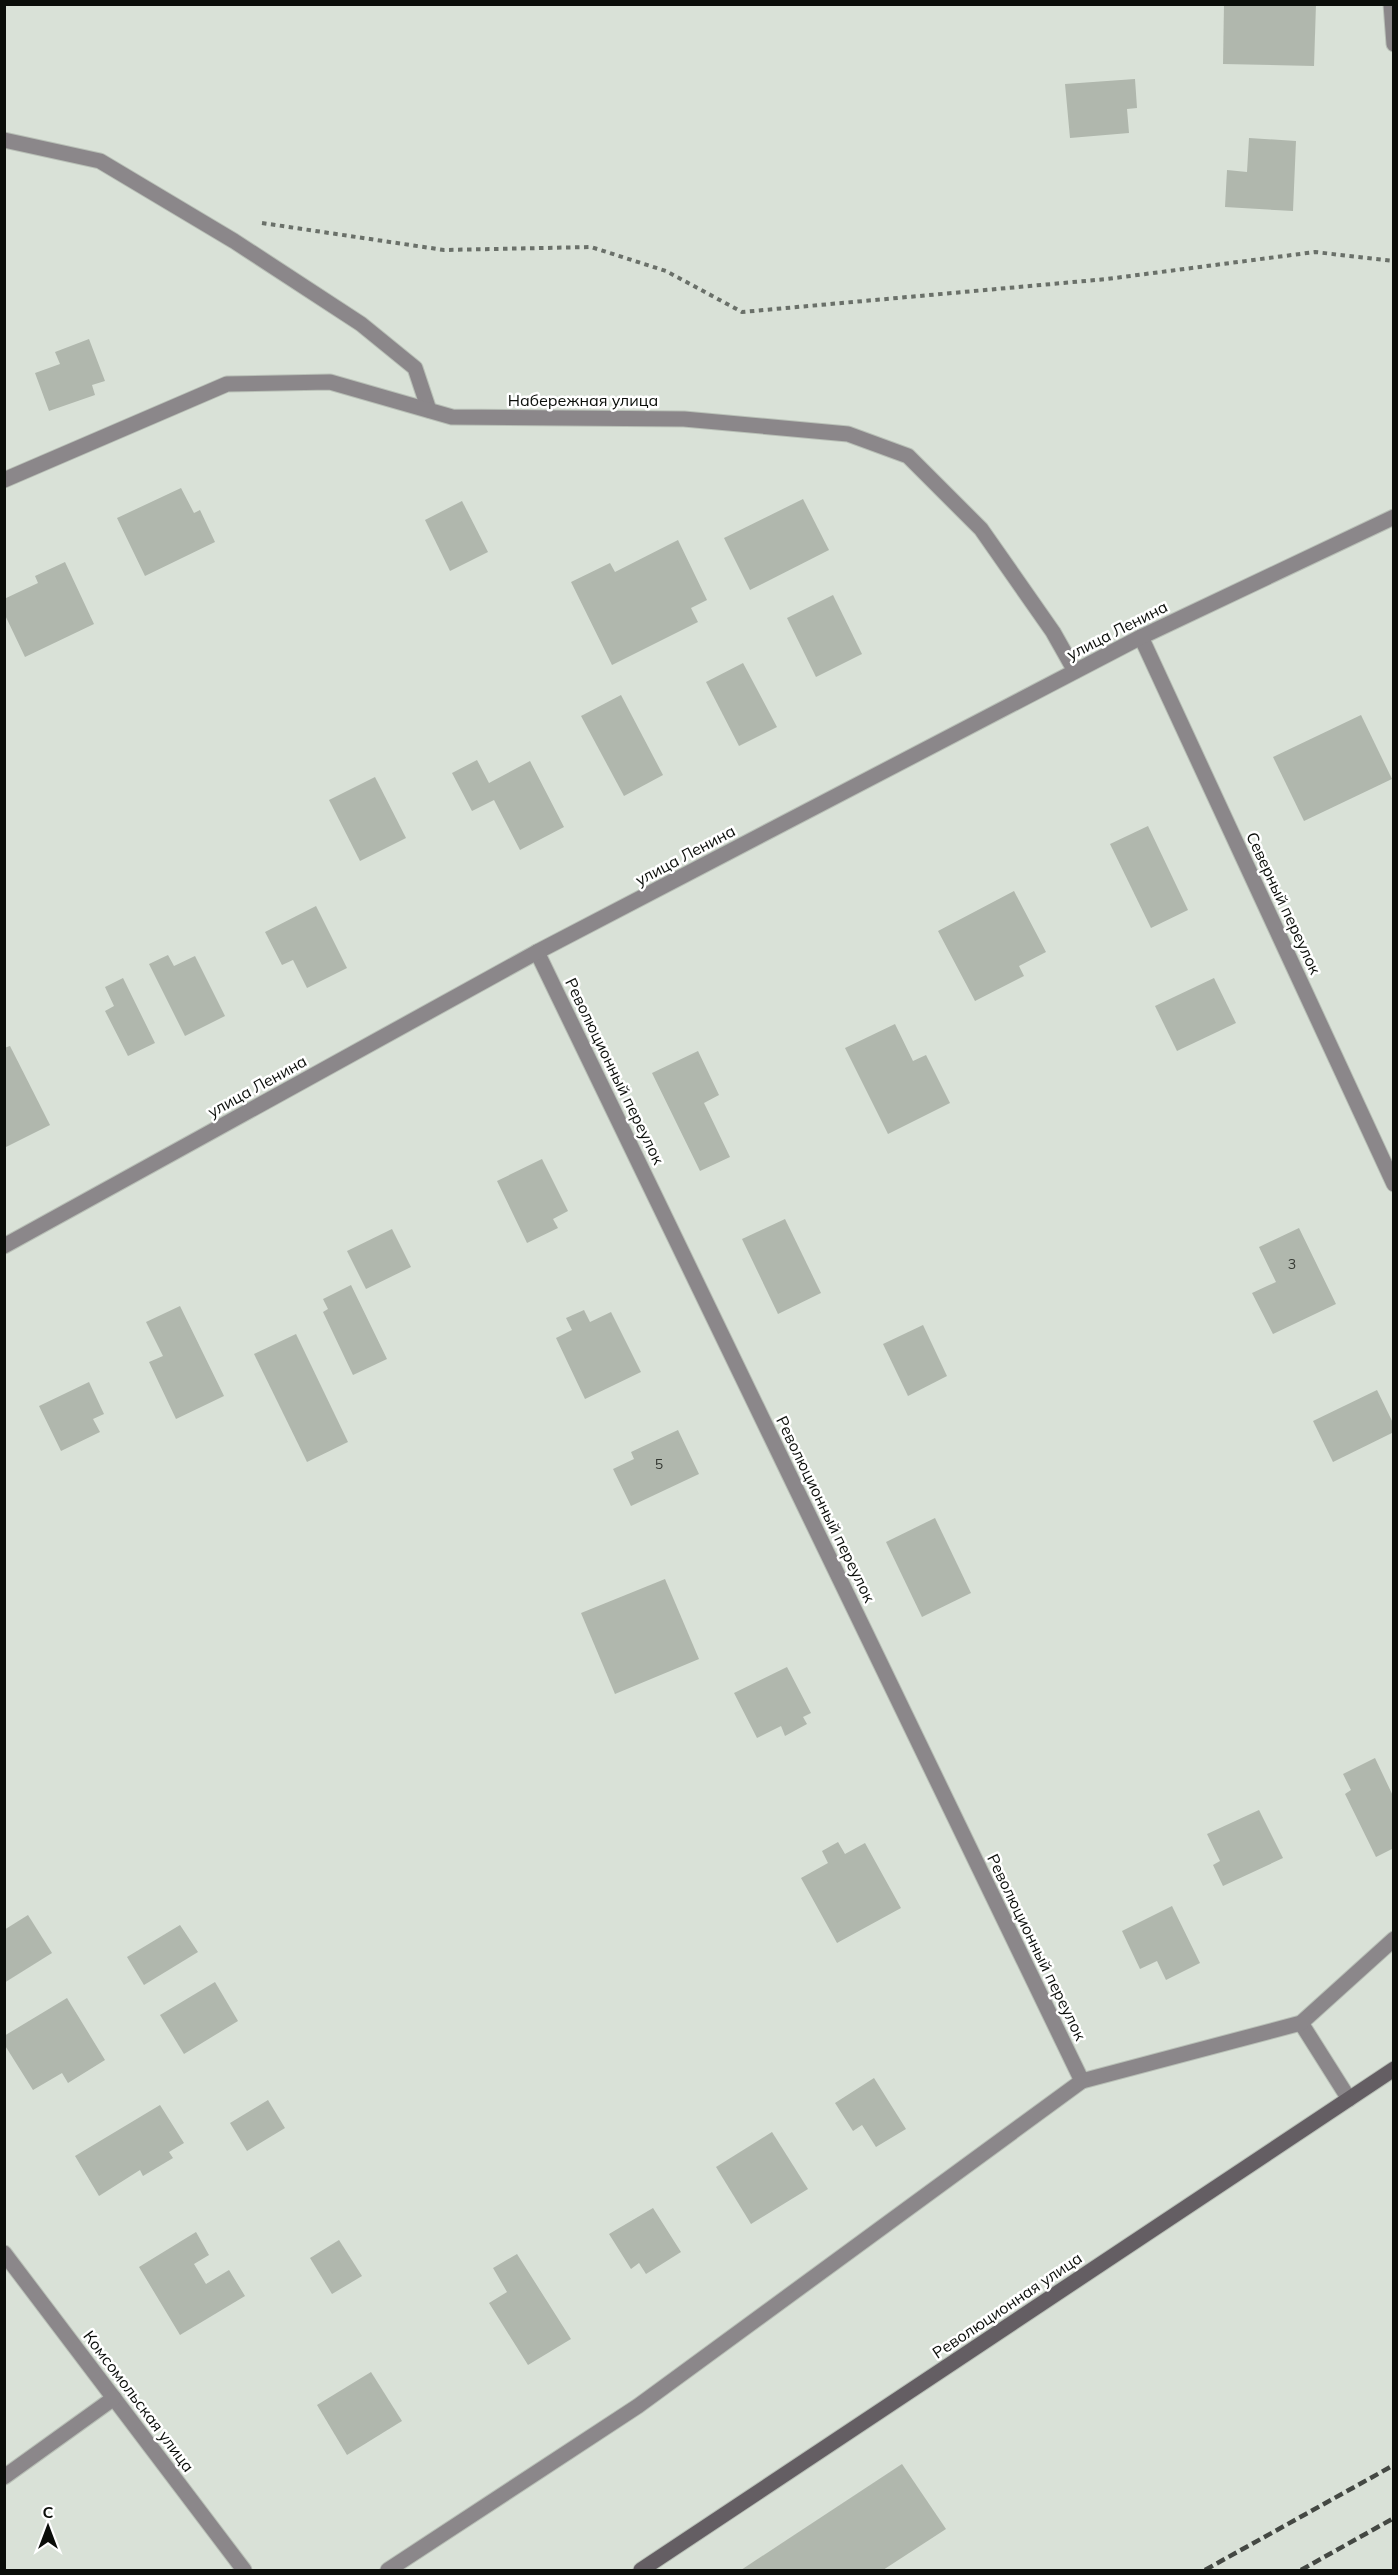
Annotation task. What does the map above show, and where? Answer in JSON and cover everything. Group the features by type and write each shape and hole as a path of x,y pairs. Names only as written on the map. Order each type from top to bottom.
{"main road":[{"name":"Революционная улица","path":"641,2571 1394,2069"}],"street":[{"path":"1391,4 1394,44"},
{"path":"4,140 99,161 234,241 361,324 415,368 429,411"},
{"name":"Набережная улица","path":"4,480 227,384 330,382 452,417 684,419 848,434 908,456 981,529 1053,632 1075,671"},
{"name":"улица Ленина","path":"4,1246 537,952 1075,671 1394,517"},
{"name":"Северный переулок","path":"1141,638 1394,1184"},
{"name":"Революционный переулок","path":"537,952 1082,2081"},
{"path":"388,2571 638,2406 1082,2081 1302,2023 1394,1939"},
{"path":"1302,2023 1349,2098"},
{"name":"Комсомольская улица","path":"4,2253 244,2571"},
{"path":"4,2477 114,2398"}],"path":[{"path":"258,222 444,250 591,247 666,271 742,312 1107,279 1315,252 1394,261"}],"building":[{"path":"1224,4 1316,4 1314,66 1223,64"},
{"path":"1135,79 1137,108 1127,109 1129,133 1070,138 1065,84"},
{"path":"1249,138 1296,141 1293,211 1225,207 1227,170 1247,172"},
{"path":"89,339 105,381 92,385 95,395 49,411 35,373 60,364 55,352"},
{"path":"181,488 194,513 200,510 215,542 145,576 117,518"},
{"path":"803,499 829,550 750,590 724,538"},
{"path":"462,501 488,552 450,571 425,520"},
{"path":"678,540 707,600 691,608 698,622 612,665 571,582 610,563 615,572"},
{"path":"65,562 94,624 25,657 4,613 4,599 38,583 35,576"},
{"path":"833,595 862,654 816,677 787,618"},
{"path":"743,663 777,727 739,746 706,682"},
{"path":"621,695 663,775 624,796 581,716"},
{"path":"1361,715 1392,779 1304,821 1273,757"},
{"path":"477,760 489,783 530,761 564,827 520,850 494,800 472,811 452,773"},
{"path":"375,777 406,838 360,861 329,800"},
{"path":"1148,826 1188,910 1151,928 1110,844"},
{"path":"1014,891 1046,952 1019,966 1024,976 975,1001 938,931"},
{"path":"316,906 347,968 307,988 293,960 282,965 265,932"},
{"path":"168,955 174,966 195,956 225,1016 185,1036 149,964"},
{"path":"123,978 155,1043 128,1056 105,1011 114,1006 105,987"},
{"path":"1214,978 1236,1023 1177,1051 1155,1006"},
{"path":"895,1024 913,1061 926,1055 950,1103 888,1134 845,1048"},
{"path":"10,1046 50,1125 4,1148 4,1048"},
{"path":"698,1051 719,1095 704,1103 730,1157 700,1171 652,1073"},
{"path":"542,1159 568,1211 553,1219 558,1228 527,1243 497,1181"},
{"path":"785,1219 821,1293 778,1314 742,1239"},
{"path":"1299,1228 1336,1304 1273,1334 1252,1293 1276,1282 1259,1247"},
{"path":"392,1229 411,1267 366,1289 347,1251"},
{"path":"351,1285 387,1359 353,1375 323,1312 328,1309 323,1299"},
{"path":"180,1306 224,1396 176,1419 149,1362 163,1356 146,1322"},
{"path":"584,1310 590,1322 611,1312 641,1372 585,1399 556,1338 572,1330 566,1318"},
{"path":"923,1325 947,1376 908,1396 883,1344"},
{"path":"296,1334 348,1442 307,1462 254,1354"},
{"path":"89,1382 104,1414 93,1419 100,1432 61,1451 39,1406"},
{"path":"1377,1390 1394,1425 1394,1432 1333,1462 1313,1421"},
{"path":"678,1430 699,1474 631,1506 613,1469 634,1459 631,1452"},
{"path":"935,1518 971,1593 922,1617 886,1542"},
{"path":"665,1579 699,1659 615,1694 581,1613"},
{"path":"787,1667 811,1713 803,1717 807,1724 785,1736 781,1726 757,1738 734,1693"},
{"path":"1375,1758 1394,1798 1394,1848 1376,1857 1345,1794 1351,1790 1343,1774"},
{"path":"1259,1810 1283,1858 1223,1886 1213,1865 1220,1861 1207,1834"},
{"path":"838,1842 845,1854 865,1843 901,1908 837,1943 801,1878 828,1863 822,1851"},
{"path":"1172,1906 1200,1963 1166,1980 1157,1961 1140,1969 1122,1931"},
{"path":"28,1915 52,1953 4,1983 4,1930"},
{"path":"180,1925 198,1952 144,1985 127,1957"},
{"path":"215,1982 238,2021 184,2054 160,2015"},
{"path":"67,1998 105,2060 68,2083 62,2073 33,2090 4,2044 4,2036"},
{"path":"874,2078 906,2129 876,2147 862,2125 853,2131 835,2103"},
{"path":"268,2100 285,2128 247,2151 230,2123"},
{"path":"160,2105 184,2143 169,2152 173,2158 143,2176 140,2170 99,2196 75,2156"},
{"path":"772,2132 808,2189 751,2224 716,2167"},
{"path":"653,2208 681,2252 646,2274 639,2263 631,2269 609,2234"},
{"path":"196,2232 209,2255 194,2264 206,2284 229,2270 245,2296 180,2335 139,2267"},
{"path":"339,2240 362,2276 332,2294 310,2258"},
{"path":"517,2254 571,2339 528,2365 489,2303 507,2292 493,2268"},
{"path":"371,2372 402,2421 347,2455 317,2405"},
{"path":"902,2464 946,2529 883,2570 741,2570"}],"railway":[{"path":"1205,2570 1394,2465"},
{"path":"1301,2570 1394,2518"}]}
